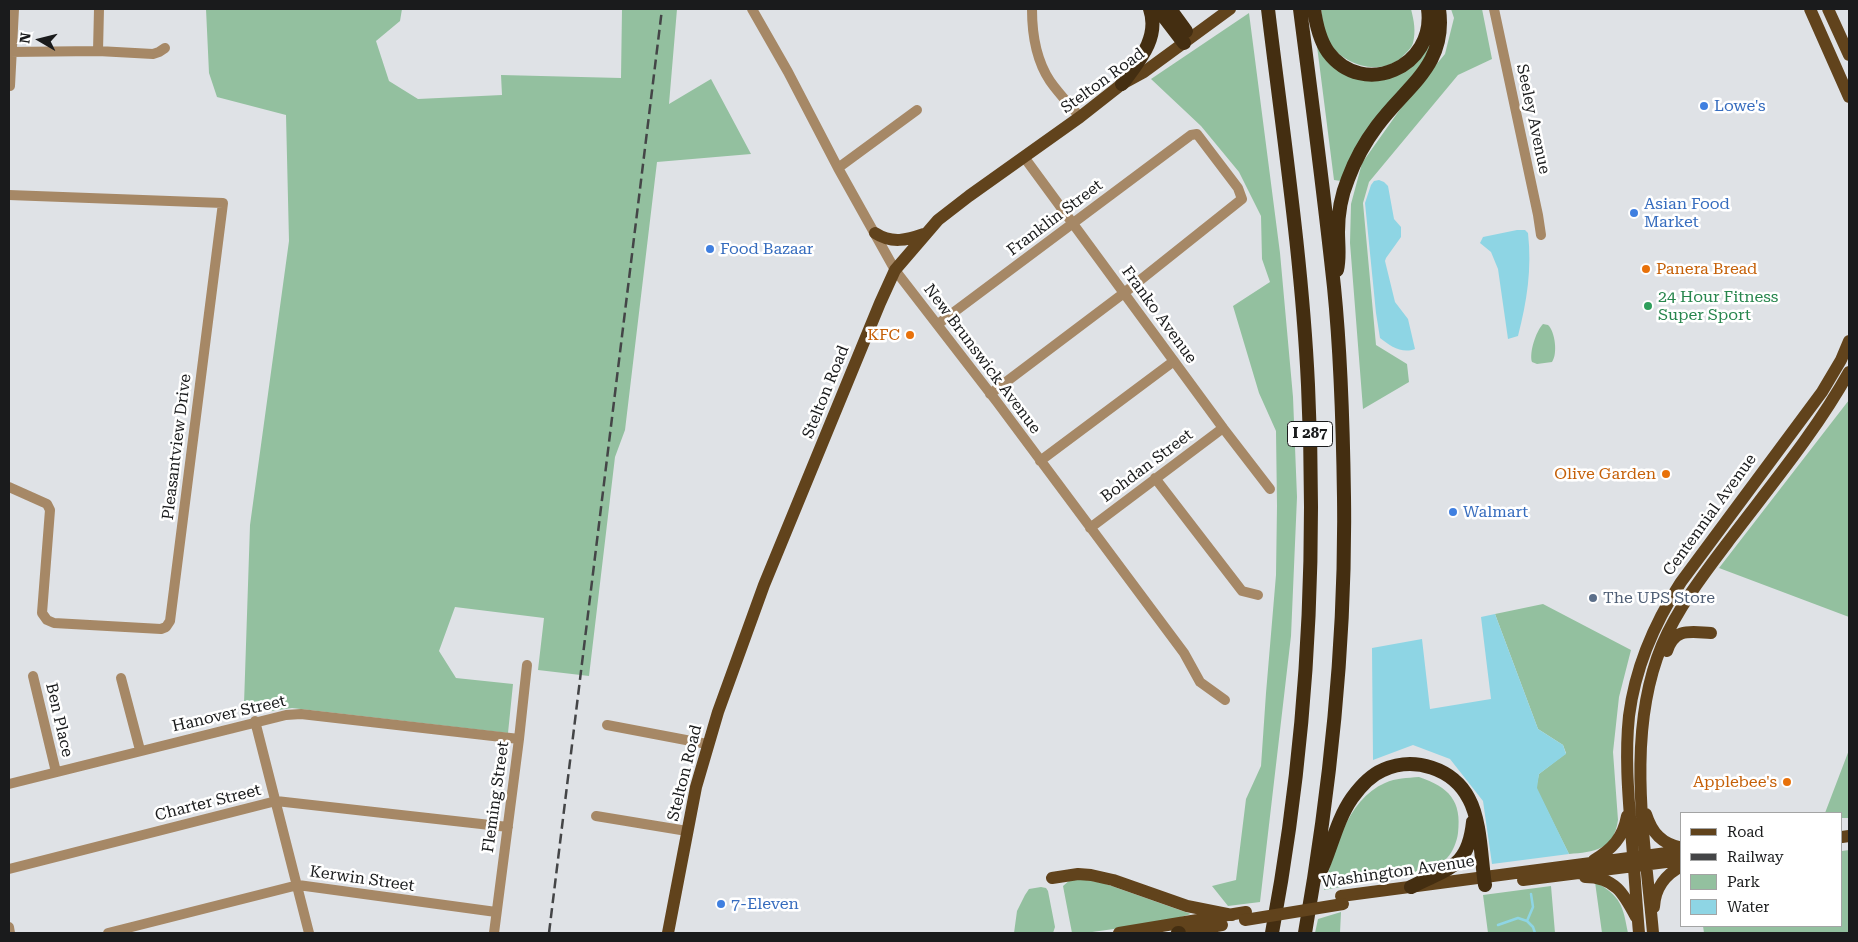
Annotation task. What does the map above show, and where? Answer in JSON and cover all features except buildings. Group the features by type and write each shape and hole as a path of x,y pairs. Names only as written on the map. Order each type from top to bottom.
{"highway":[{"path":"1122,84 1142,57 1151,37 1153,20 1150,9"},
{"path":"1158,9 1187,40"},
{"path":"1170,9 1187,40"},
{"path":"1258,9 1262,31 1272,41"},
{"name":"I 287","path":"1268,9 1298,254 1308,373 1311,455 1311,572 1306,664 1296,773 1272,933"},
{"name":"I 287","path":"1300,9 1334,288 1344,480 1341,609 1331,751 1304,933"},
{"path":"1314,9 1318,32 1323,44 1334,60 1358,72 1378,74 1397,69 1408,63 1422,46 1428,25 1428,9"},
{"path":"1334,288 1340,259 1338,231 1340,204 1347,179 1358,154 1378,125 1427,70 1437,49 1441,21 1439,9"},
{"path":"1312,888 1326,861 1340,820 1362,786 1382,770 1407,764 1435,768 1447,775 1462,788 1470,800 1478,828 1484,881"},
{"path":"1410,887 1437,876 1456,864 1462,857 1470,840 1474,814"},
{"path":"1263,933 1278,900"}],"main road":[{"name":"Stelton Road","path":"667,932 687,830 707,744 764,585 895,270 938,220 1080,117 1122,84 1144,72 1230,9"},
{"path":"1810,9 1849,98"},
{"path":"1828,9 1849,55"},
{"path":"875,233 893,241 908,240 927,233"},
{"name":"Centennial Avenue","path":"1638,927 1640,860 1636,802 1627,742 1636,682 1647,648 1663,609 1686,574 1822,392 1841,360 1849,341"},
{"name":"Centennial Avenue","path":"1636,802 1640,744 1649,690 1661,646 1676,616 1712,563 1784,469 1816,424 1849,372"},
{"path":"1649,690 1654,687 1669,645 1675,637 1681,632 1711,633"},
{"path":"1636,802 1656,835 1670,845 1680,848"},
{"path":"1590,862 1609,850 1619,840 1636,802"},
{"name":"Washington Avenue","path":"1178,933 1246,916 1410,887 1545,878 1640,860 1680,850"},
{"name":"Centennial Avenue","path":"1640,860 1653,931"},
{"name":"Washington Avenue","path":"1342,900 1484,881 1590,862 1680,860"},
{"path":"1653,931 1654,899 1660,885 1669,873 1680,867"},
{"path":"1052,878 1078,874 1091,875 1113,880 1187,906 1232,915"},
{"path":"1545,878 1595,877 1608,881 1624,893 1638,927"},
{"name":"Washington Avenue","path":"1119,933 1232,915 1246,916"}],"street":[{"path":"10,86 10,52 14,9"},
{"path":"98,51 100,9"},
{"name":"New Brunswick Avenue","path":"752,9 895,270 938,324 1184,653 1200,682 1225,700"},
{"path":"1032,9 1034,40 1040,62 1050,80 1080,117"},
{"name":"Seeley Avenue","path":"1494,9 1541,235"},
{"path":"10,52 98,51 153,54 165,48"},
{"path":"838,168 917,110"},
{"name":"Franklin Street","path":"938,324 1191,135 1197,134 1238,188 1242,199 1124,293"},
{"name":"Franko Avenue","path":"1024,157 1222,428 1270,490"},
{"name":"Pleasantview Drive","path":"9,195 223,203 173,602 170,621 166,627 161,629 54,623 47,620 42,613 50,510 47,504 9,487"},
{"path":"990,394 1124,293"},
{"path":"1040,461 1174,361"},
{"name":"Bohdan Street","path":"1090,528 1222,428"},
{"path":"1155,478 1242,590 1258,595"},
{"name":"Fleming Street","path":"494,933 527,665"},
{"name":"Ben Place","path":"33,676 56,772"},
{"path":"120,678 140,750"},
{"name":"Hanover Street","path":"9,784 255,721 286,715 301,714 519,740"},
{"path":"255,721 309,933"},
{"path":"607,725 707,744"},
{"name":"Charter Street","path":"9,869 276,801 508,827"},
{"path":"596,816 687,830"},
{"name":"Kerwin Street","path":"108,933 298,885 496,912"},
{"path":"9,927 10,933"}],"green space":[{"path":"206,9 402,9 400,21 376,41 389,81 418,99 502,95 501,75 621,78 622,9 677,9 669,104 711,79 751,154 657,162 625,430 615,457 589,676 538,670 544,618 455,607 439,651 456,678 513,684 508,733 292,708 250,714 244,704 250,525 289,241 286,115 217,97 209,73"},
{"path":"1321,9 1411,9 1414,22 1414,39 1410,49 1395,62 1385,66 1363,66 1342,56 1333,48 1325,36"},
{"path":"1451,9 1482,9 1492,59 1458,75 1369,182 1363,203 1376,345 1407,364 1409,382 1363,409 1350,243 1351,204 1362,163 1406,101 1445,54 1454,18"},
{"path":"1249,13 1280,253 1293,397 1297,497 1291,636 1260,902 1228,906 1212,886 1236,880 1246,799 1261,766 1276,575 1277,506 1276,431 1259,393 1233,306 1270,282 1262,259 1261,216 1239,172 1201,126 1151,79"},
{"path":"1431,42 1422,70 1341,181 1334,180 1317,46 1363,79 1420,58"},
{"path":"1543,324 1548,325 1552,332 1555,354 1552,362 1537,364 1532,362 1531,353 1540,327"},
{"path":"1849,400 1849,617 1719,568"},
{"path":"1543,604 1631,650 1619,697 1613,752 1618,820 1616,830 1612,838 1601,848 1587,852 1569,854 1536,788 1539,774 1566,753 1563,745 1538,729 1495,614"},
{"path":"1849,750 1849,818 1843,818 1843,812 1825,812"},
{"path":"1419,777 1438,785 1446,791 1455,804 1458,812 1458,833 1449,856 1438,865 1420,873 1324,890 1343,829 1360,802 1385,783 1397,779"},
{"path":"1849,850 1849,933 1704,933 1703,927 1843,927 1843,851"},
{"path":"1081,879 1103,883 1191,914 1164,922 1085,933 1072,933 1063,886 1070,880"},
{"path":"1595,882 1616,897 1622,909 1628,933 1602,933"},
{"path":"1551,886 1555,933 1488,933 1483,895"},
{"path":"1046,888 1048,891 1055,927 1053,933 1014,933 1017,911 1025,895 1029,889"},
{"path":"1341,912 1340,933 1315,933 1318,919"}],"water":[{"path":"1379,180 1388,186 1394,219 1401,227 1401,237 1385,261 1395,302 1408,319 1415,349 1405,351 1388,344 1380,338 1376,313 1365,203 1371,185 1374,181"},
{"path":"1525,230 1528,233 1529,272 1524,310 1518,336 1508,339 1498,269 1491,252 1480,243 1483,237"},
{"path":"1495,614 1538,729 1563,745 1566,754 1539,774 1537,788 1569,854 1492,864 1483,801 1450,759 1413,745 1373,760 1372,648 1422,639 1430,709 1491,699 1481,617"}],"waterway":[{"path":"1531,894 1533,907 1527,921 1533,927 1535,933"},
{"path":"1498,925 1518,918 1527,921"}],"railway":[{"path":"549,933 662,9"}],"place":[{"name":"Lowe's","path":"1704,106"},
{"name":"Asian Food Market","path":"1634,213"},
{"name":"Food Bazaar","path":"710,249"},
{"name":"Panera Bread","path":"1646,269"},
{"name":"24 Hour Fitness Super Sport","path":"1648,306"},
{"name":"KFC","path":"910,335"},
{"name":"Olive Garden","path":"1666,474"},
{"name":"Walmart","path":"1453,512"},
{"name":"The UPS Store","path":"1593,598"},
{"name":"Applebee's","path":"1787,782"},
{"name":"7-Eleven","path":"721,904"}]}
